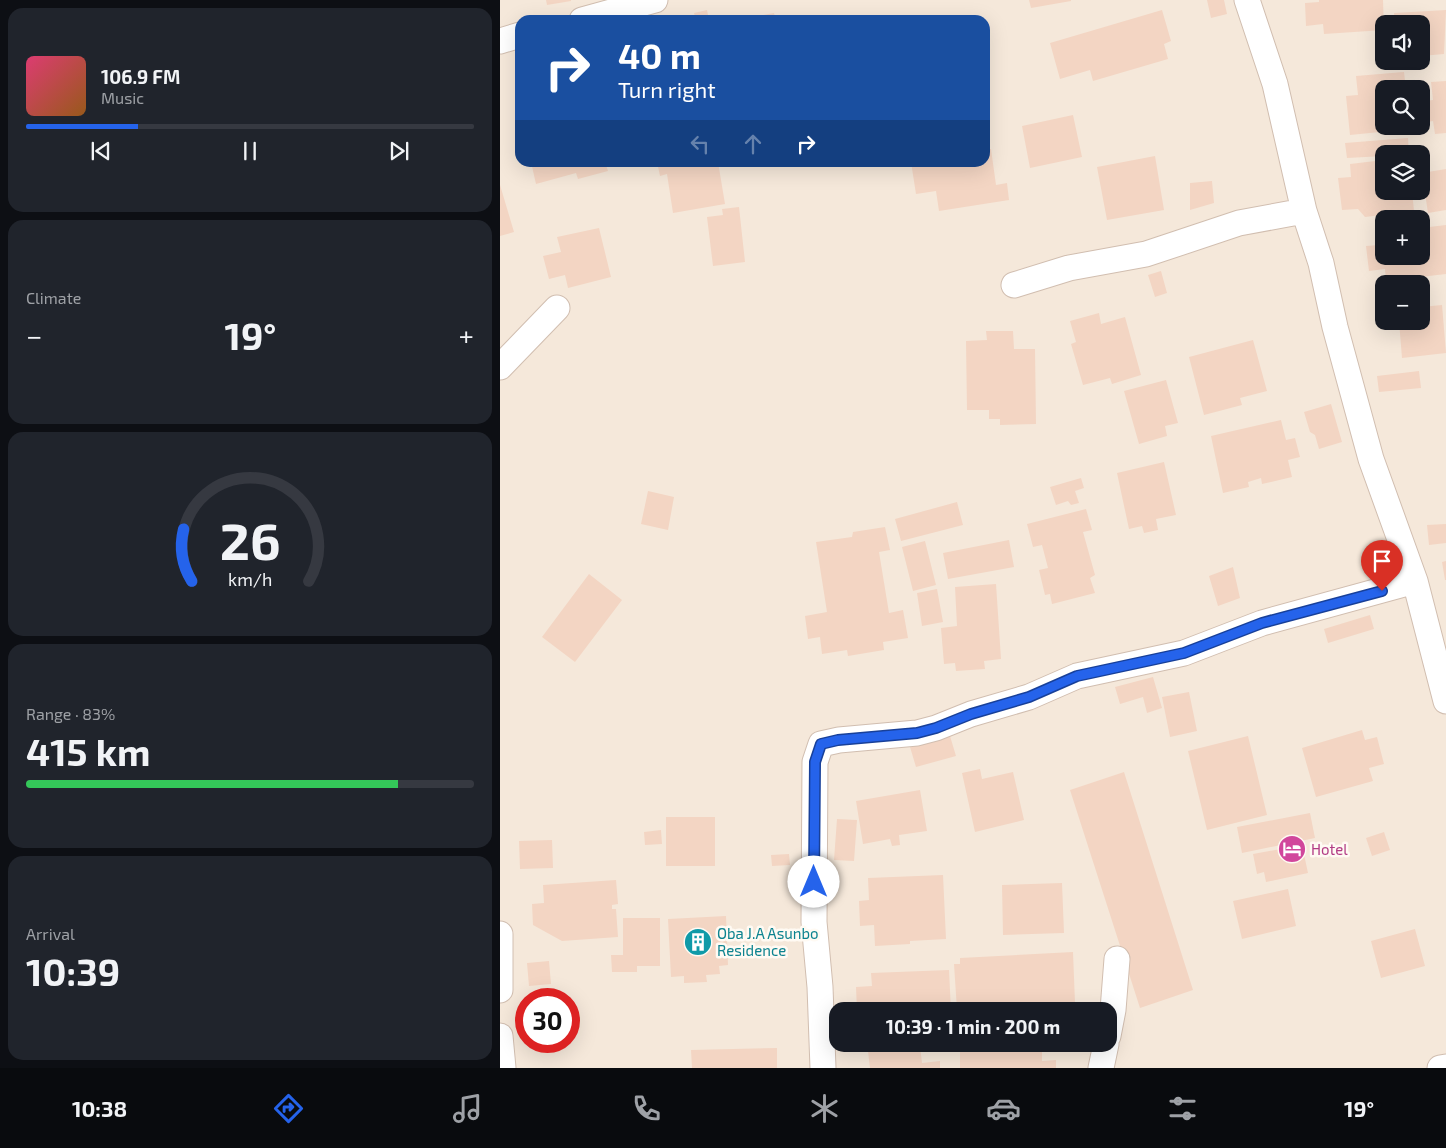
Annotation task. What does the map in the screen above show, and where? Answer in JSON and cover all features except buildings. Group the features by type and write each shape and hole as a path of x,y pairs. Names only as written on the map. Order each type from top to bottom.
{"street":[{"path":"600,15 655,0"},
{"path":"1247,0 1275,84 1304,210 1321,263 1371,459 1416,581 1446,701"},
{"path":"500,41 515,36"},
{"path":"1014,285 1069,268 1146,254 1239,223 1304,210"},
{"path":"500,366 557,308"},
{"path":"823,1068 820,987 814,922 815,762 821,744 838,740 917,733 936,728 971,714 1029,697 1077,676 1184,653 1262,623 1416,581"},
{"path":"500,934 500,990"},
{"path":"1114,1002 1117,959"},
{"path":"500,1036 503,1068"},
{"path":"1101,1068 1104,1052"},
{"path":"1440,1068 1446,1066"}],"shaded area":[{"path":"500,0 1446,0 1446,1068 500,1068"}],"place":[{"name":"Hotel","path":"1292,849"},
{"name":"Oba J.A Asunbo Residence","path":"698,942"}],"route":[{"path":"814,882 815,762 817,751 821,744 838,740 897,736 936,728 971,714 1029,697 1077,676 1184,653 1233,636 1262,623 1382,591"}]}
